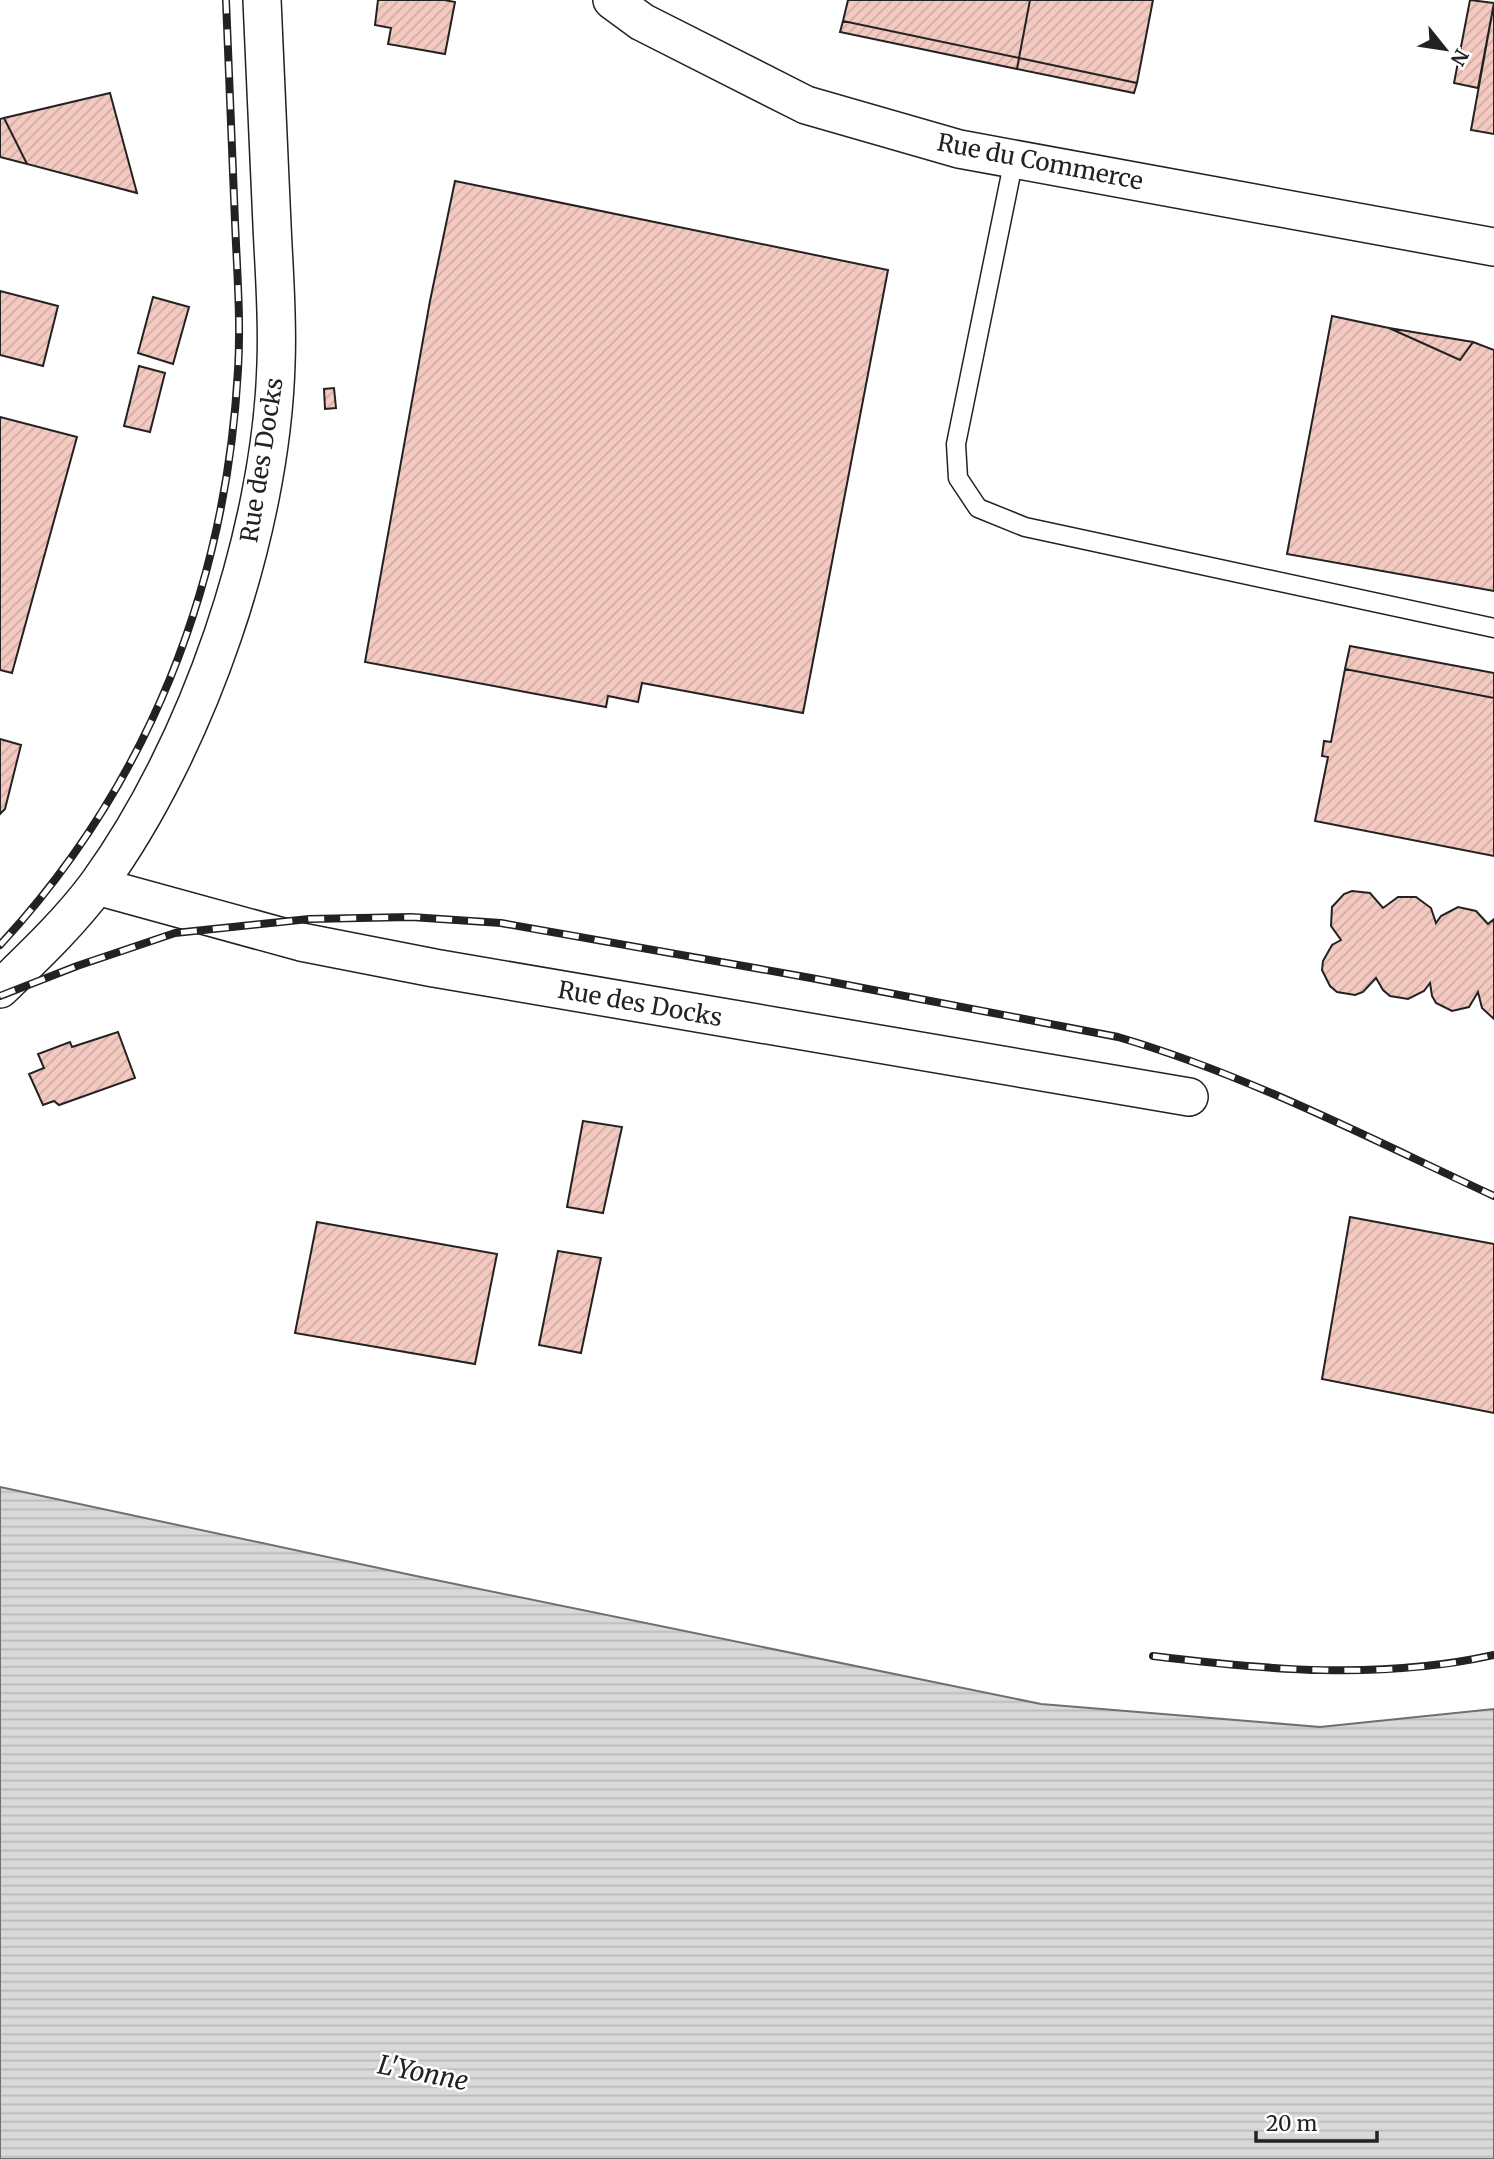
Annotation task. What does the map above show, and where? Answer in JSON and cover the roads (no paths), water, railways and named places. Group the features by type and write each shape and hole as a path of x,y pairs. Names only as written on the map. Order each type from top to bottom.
{"street":[{"name":"Rue des Docks","path":"0,989 37,953 97,886 131,835 161,782 189,720 233,604 253,535 263,481 276,364 262,0"},
{"name":"Rue du Commerce","path":"612,0 642,22 806,105 959,149 1494,247"},
{"name":"Rue des Docks","path":"97,886 301,942 434,968 1189,1097"}],"lane":[{"path":"1014,159 956,444 958,478 978,508 1026,527 1494,628"}],"water":[{"name":"L'Yonne","path":"0,1487 416,1576 1041,1704 1320,1727 1494,1709 1494,2159 0,2159"}],"railway":[{"path":"0,945 52,883 98,818 137,750 170,678 196,605 217,528 230,450 239,352 226,0"},
{"path":"0,996 77,966 175,933 309,919 411,917 501,923 811,978 1118,1037 1166,1052 1262,1089 1494,1196"},
{"path":"1153,1656 1281,1668 1367,1670 1452,1663 1494,1655"}]}
